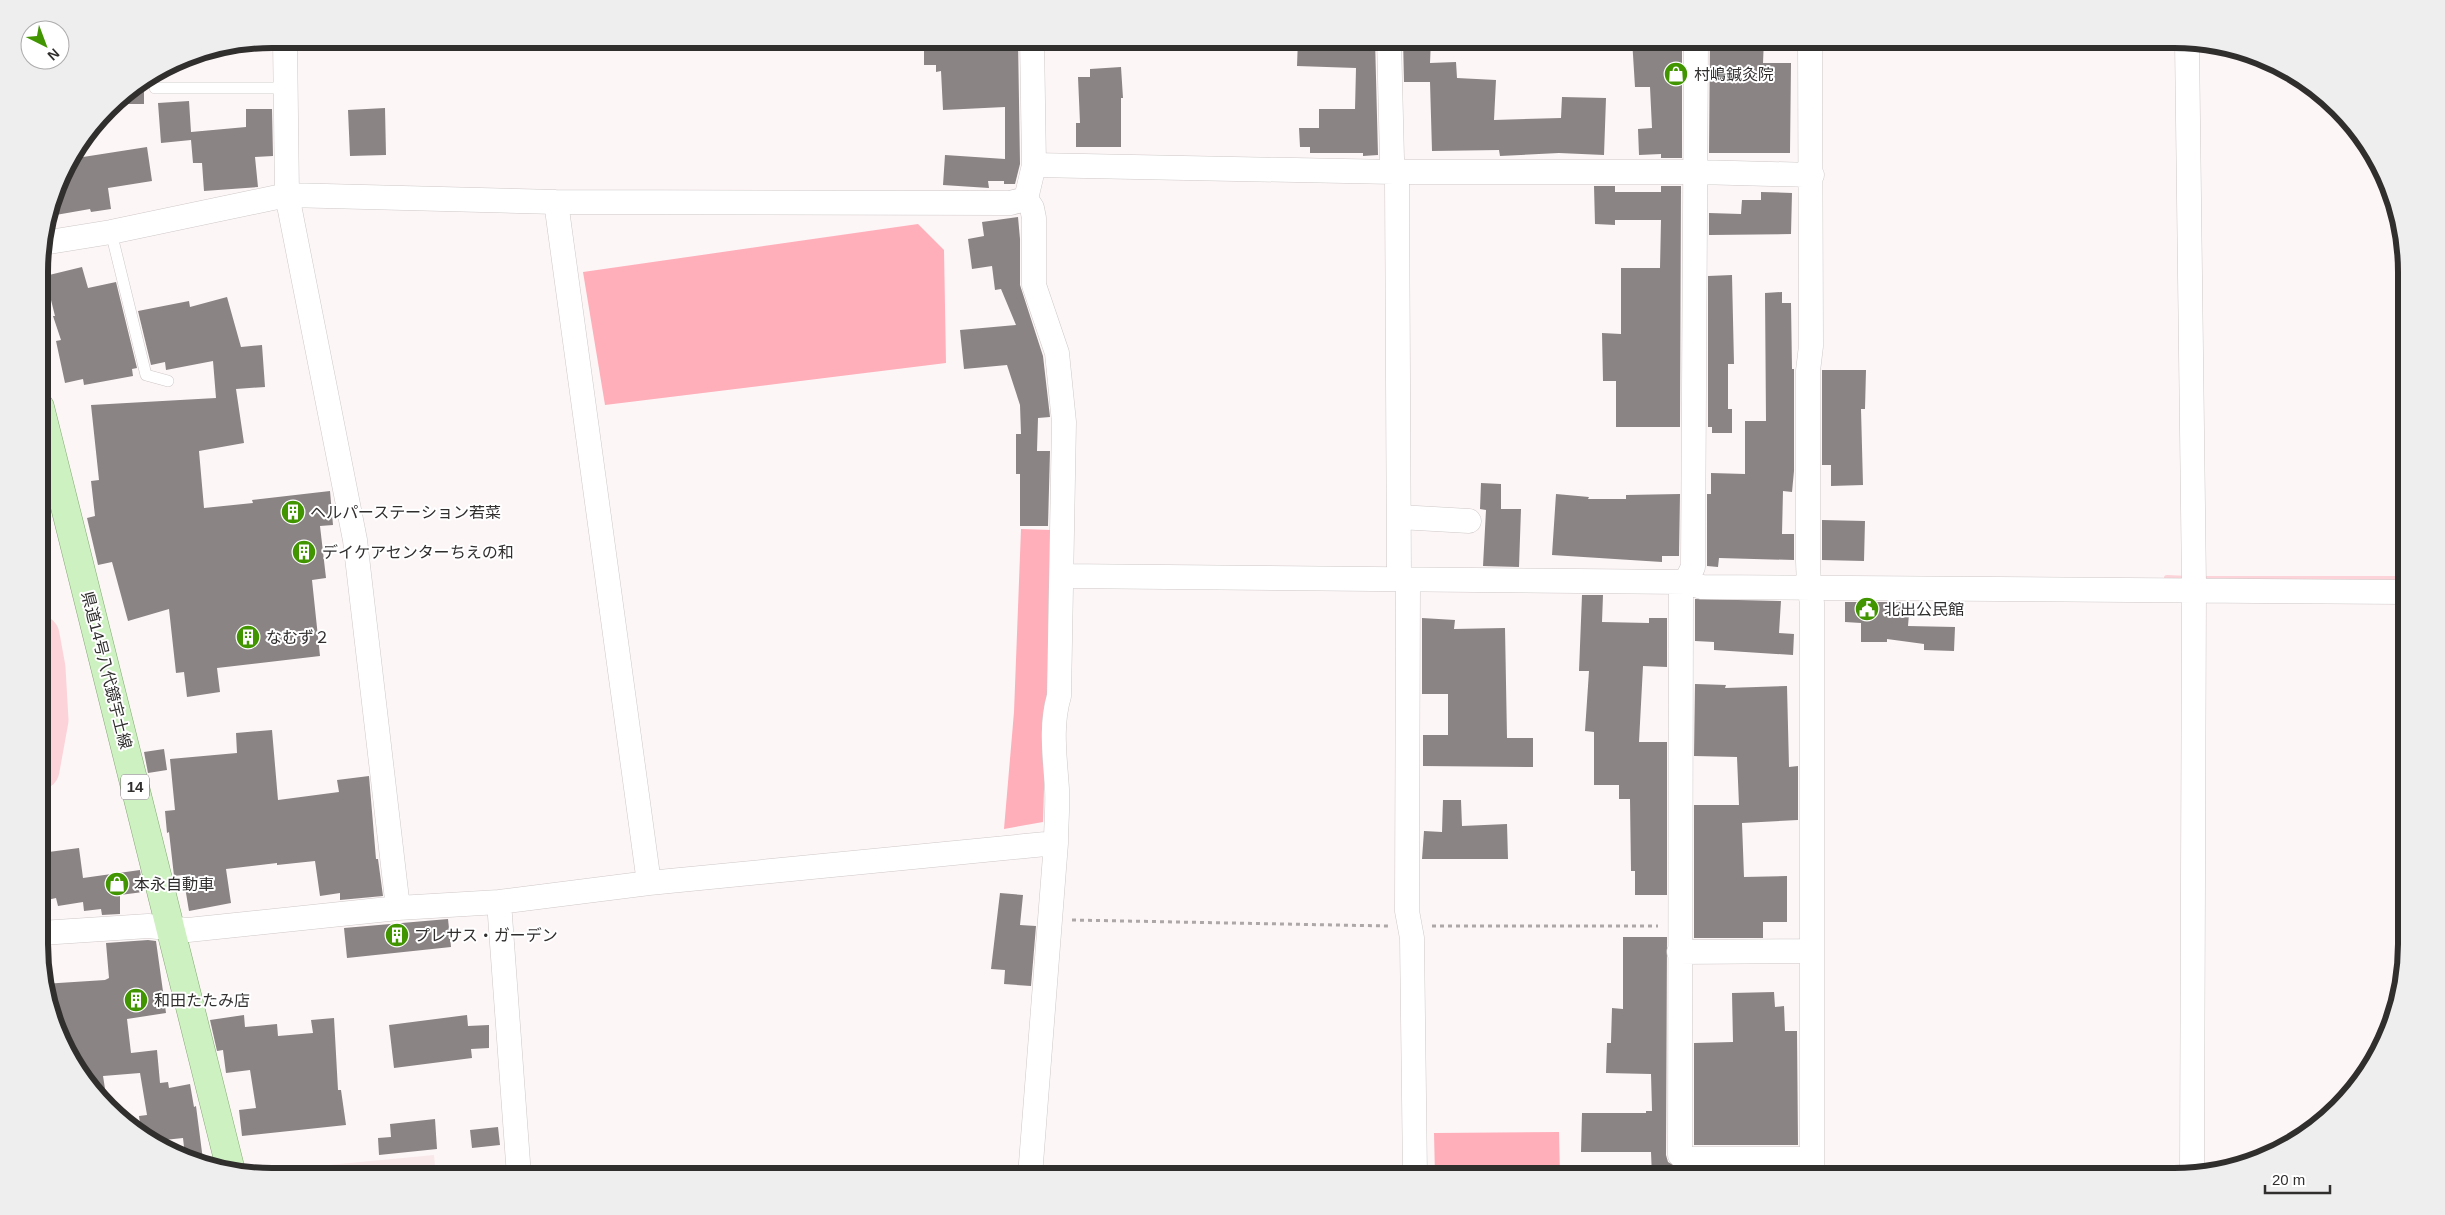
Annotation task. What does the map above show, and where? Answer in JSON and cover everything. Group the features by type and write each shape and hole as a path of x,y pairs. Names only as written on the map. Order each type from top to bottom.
{"main road":[{"name":"県道14号八代鏡宇土線","path":"48,439 229,1163"}],"street":[{"path":"285,48 287,195 355,540 398,908"},
{"path":"1031,1168 1056,843 1057,790 1054,752 1055,710 1059,696 1064,422 1057,353 1034,285 1034,218 1032,208 1026,199 1034,165 1032,48"},
{"path":"1389,48 1394,172 1397,180 1400,517 1404,579 1407,911 1412,938 1415,1168"},
{"path":"1696,48 1693,567 1681,591 1679,952 1680,1155 1682,1167 1812,1167 1812,603 1809,586 1808,371 1811,346 1810,48"},
{"path":"2187,48 2194,583 2192,1167"},
{"path":"1034,165 1394,172 1696,172 1812,175"},
{"path":"49,243 111,232 287,195 556,202 1010,203 1026,199"},
{"path":"556,202 649,883"},
{"path":"1400,517 1469,521"},
{"path":"1062,576 1686,582 1702,587 2194,583 2398,592"},
{"path":"48,933 148,926 188,930 398,908 499,902 649,883 1056,843"},
{"path":"499,902 518,1168"},
{"path":"1679,952 1811,952"}],"lane":[{"path":"155,88 285,88"},
{"path":"111,232 146,375 168,381"}],"path":[{"path":"1050,920 1409,926 1679,926"}],"shaded area":[{"path":"918,224 944,250 946,363 605,405 583,272"},
{"path":"1021,529 1052,530 1043,822 1004,829 1014,712"},
{"path":"1559,1132 1560,1168 1435,1168 1434,1133"},
{"path":"434,1155 435,1168 296,1168"}],"building":[{"path":"924,48 1018,48 1020,164 1015,184 1004,184 1004,181 988,181 989,188 943,185 945,155 1005,159 1005,107 943,110 941,71 936,72 936,65 924,65"},
{"path":"1298,48 1375,48 1378,155 1363,156 1363,153 1310,153 1310,147 1300,147 1299,128 1319,128 1319,109 1355,109 1356,68 1297,66"},
{"path":"1403,48 1431,48 1430,63 1456,62 1457,78 1496,80 1494,120 1561,118 1562,97 1606,98 1604,155 1559,153 1500,156 1499,150 1432,151 1430,82 1404,82"},
{"path":"1633,48 1682,48 1682,158 1661,158 1661,154 1639,155 1638,129 1652,128 1650,87 1635,87"},
{"path":"1710,48 1764,48 1763,63 1791,63 1790,153 1709,153"},
{"path":"1121,67 1123,98 1121,98 1121,147 1076,147 1076,123 1080,123 1078,77 1090,77 1090,69"},
{"path":"144,87 144,104 123,104"},
{"path":"189,101 191,132 246,127 246,109 272,109 273,156 255,157 258,187 204,191 202,163 193,163 191,140 161,143 158,103"},
{"path":"385,108 386,155 350,156 348,110"},
{"path":"147,147 152,181 108,188 111,209 91,212 90,209 55,215 59,199 83,151 83,157"},
{"path":"1594,186 1615,186 1615,192 1661,192 1661,186 1681,186 1680,427 1616,427 1616,381 1603,381 1602,333 1621,334 1621,268 1660,268 1661,220 1615,220 1615,225 1595,224"},
{"path":"1761,192 1792,193 1791,234 1709,235 1709,213 1741,214 1742,200 1761,200"},
{"path":"1018,217 1020,285 1043,356 1050,417 1038,418 1037,451 1050,451 1048,526 1020,526 1020,474 1016,474 1016,434 1021,434 1020,405 1007,365 964,369 960,330 1016,325 1001,289 995,290 992,266 972,269 968,239 984,236 982,222"},
{"path":"82,267 88,288 116,282 137,368 132,369 133,376 84,385 83,379 65,383 56,341 61,340 53,316 55,316 48,288 48,275"},
{"path":"1732,275 1734,364 1728,364 1728,409 1732,409 1732,433 1712,433 1712,427 1708,427 1708,276"},
{"path":"1782,292 1782,303 1791,303 1792,369 1794,369 1794,471 1792,492 1783,491 1782,534 1794,534 1794,560 1719,558 1718,567 1707,566 1707,494 1711,494 1711,473 1745,474 1745,421 1766,421 1765,293"},
{"path":"227,297 241,347 262,345 265,387 236,389 244,443 199,451 204,508 253,503 252,500 330,491 333,525 320,526 326,578 312,580 320,656 217,668 220,692 187,697 184,672 176,673 169,609 128,621 112,562 98,565 87,518 95,516 91,481 99,480 91,405 216,398 213,361 166,370 165,362 151,365 138,311 189,301 190,307"},
{"path":"1822,370 1866,370 1865,409 1861,409 1863,485 1831,486 1831,465 1822,465"},
{"path":"1481,483 1501,484 1501,509 1521,509 1519,567 1483,566 1486,510 1480,509"},
{"path":"1556,494 1589,497 1588,499 1626,499 1626,495 1680,494 1679,556 1662,556 1662,562 1552,555"},
{"path":"1822,520 1865,521 1864,561 1822,560"},
{"path":"1582,595 1603,595 1602,622 1649,623 1649,618 1667,618 1667,667 1643,666 1639,742 1667,742 1667,895 1635,895 1635,871 1631,871 1630,799 1619,799 1619,785 1594,785 1594,732 1585,731 1589,671 1579,671"},
{"path":"1695,599 1781,601 1779,633 1794,634 1793,655 1714,650 1714,642 1695,641"},
{"path":"1845,602 1910,602 1908,626 1955,627 1954,651 1924,650 1924,644 1887,639 1887,642 1861,642 1861,623 1845,622"},
{"path":"1422,618 1455,620 1454,629 1505,628 1507,738 1533,738 1533,767 1423,766 1423,735 1448,735 1448,694 1422,694"},
{"path":"1695,684 1726,685 1725,688 1787,686 1789,767 1798,766 1798,820 1742,823 1744,877 1787,876 1787,922 1763,922 1763,938 1694,938 1694,805 1739,805 1737,757 1694,756"},
{"path":"272,730 278,800 339,792 337,780 369,776 376,859 378,859 383,896 340,900 340,893 320,896 315,861 277,865 277,863 226,869 231,903 189,911 183,875 174,876 169,832 167,833 165,811 175,810 170,759 237,753 236,733"},
{"path":"164,749 167,770 148,773 144,752"},
{"path":"1443,800 1461,800 1462,826 1507,824 1508,859 1422,859 1424,831 1442,832"},
{"path":"79,848 83,878 140,870 143,892 120,895 120,914 102,915 101,909 84,911 83,902 58,906 56,898 48,900 48,852"},
{"path":"1000,893 1023,895 1020,925 1036,926 1031,986 1004,984 1005,970 991,969"},
{"name":"プレサス・ガーデン","path":"448,919 451,947 347,958 344,928"},
{"path":"1623,937 1667,937 1666,1155 1668,1162 1678,1168 1652,1168 1651,1152 1581,1152 1582,1113 1646,1113 1646,1111 1652,1111 1651,1074 1606,1073 1607,1043 1611,1043 1612,1008 1623,1009"},
{"path":"156,941 166,1013 127,1019 131,1053 157,1050 160,1083 168,1082 169,1088 190,1084 194,1107 196,1106 203,1157 184,1149 183,1138 165,1140 140,1125 139,1116 147,1115 140,1073 103,1076 106,1094 85,1068 71,1043 59,1016 51,983 105,980 109,978 106,943"},
{"path":"1774,992 1775,1007 1784,1006 1785,1031 1797,1031 1798,1145 1694,1145 1694,1043 1733,1042 1732,993"},
{"path":"244,1015 245,1027 277,1024 278,1036 313,1033 311,1020 334,1018 338,1090 341,1090 346,1125 242,1136 239,1110 256,1108 250,1070 226,1073 223,1050 217,1051 210,1020"},
{"path":"467,1015 468,1026 489,1025 489,1048 471,1049 472,1058 394,1068 389,1025"},
{"path":"435,1119 437,1149 379,1155 378,1138 391,1137 390,1124"},
{"path":"498,1127 500,1145 472,1148 470,1130"}],"waterway":[{"path":"2167,578 2189,579"},
{"path":"2199,579 2398,579"},
{"path":"48,703 48,726"}],"place":[{"name":"村嶋鍼灸院","path":"1676,74"},
{"name":"ヘルパーステーション若菜","path":"293,512"},
{"name":"デイケアセンターちえの和","path":"304,552"},
{"name":"北出公民館","path":"1867,609"},
{"name":"なむず２","path":"248,637"},
{"name":"本永自動車","path":"117,884"},
{"name":"プレサス・ガーデン","path":"397,935"},
{"name":"和田たたみ店","path":"136,1000"}]}
